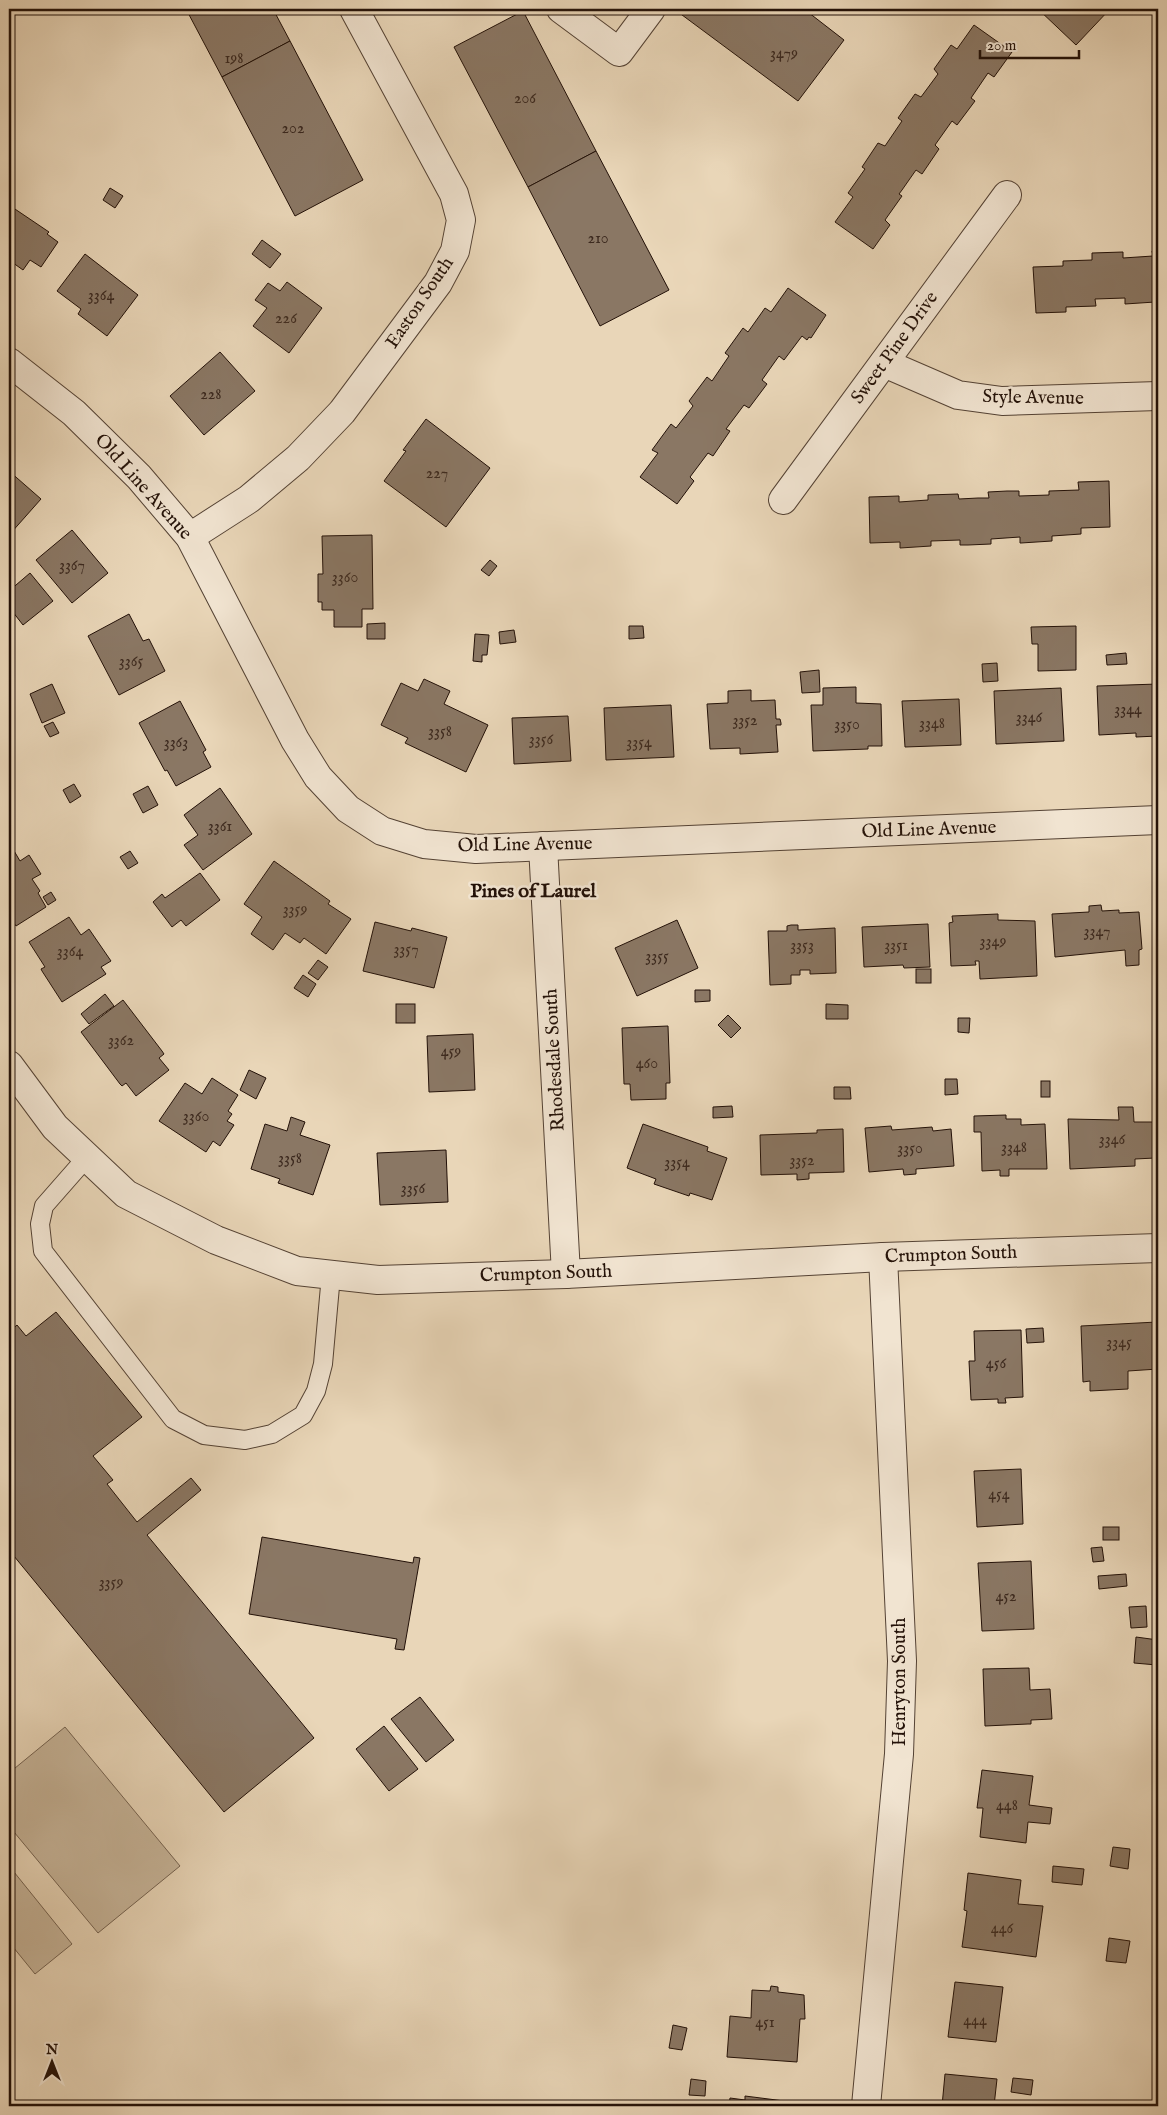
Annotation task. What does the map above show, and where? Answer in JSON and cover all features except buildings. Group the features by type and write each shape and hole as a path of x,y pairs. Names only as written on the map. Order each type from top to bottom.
{"street":[{"name":"Easton South","path":"190,537 249,499 298,458 342,412 438,283 456,251 461,220 454,194 354,9"},
{"path":"560,9 619,52 651,9"},
{"name":"Sweet Pine Drive","path":"783,500 1007,195"},
{"name":"Old Line Avenue","path":"9,362 74,413 139,477 190,537 295,740 318,777 348,809 382,831 424,844 476,849 1158,820"},
{"name":"Style Avenue","path":"884,362 958,395 1002,401 1158,396"},
{"name":"Rhodesdale South","path":"543,846 566,1274"},
{"name":"Crumpton South","path":"9,1065 55,1126 126,1194 216,1240 297,1271 378,1280 566,1274 883,1257 1158,1248"},
{"name":"Henryton South","path":"866,2106 899,1754 902,1661 883,1257"}],"lane":[{"path":"86,1157 44,1206 40,1224 44,1251 173,1419 204,1435 245,1440 272,1434 303,1415 316,1391 323,1364 331,1275"}],"shaded area":[{"path":"65,1727 180,1866 98,1933 9,1826 9,1773"},
{"path":"14,1872 72,1944 35,1974 9,1942 9,1877"}],"district":[{"name":"Pines of Laurel","path":"533,891"}]}
